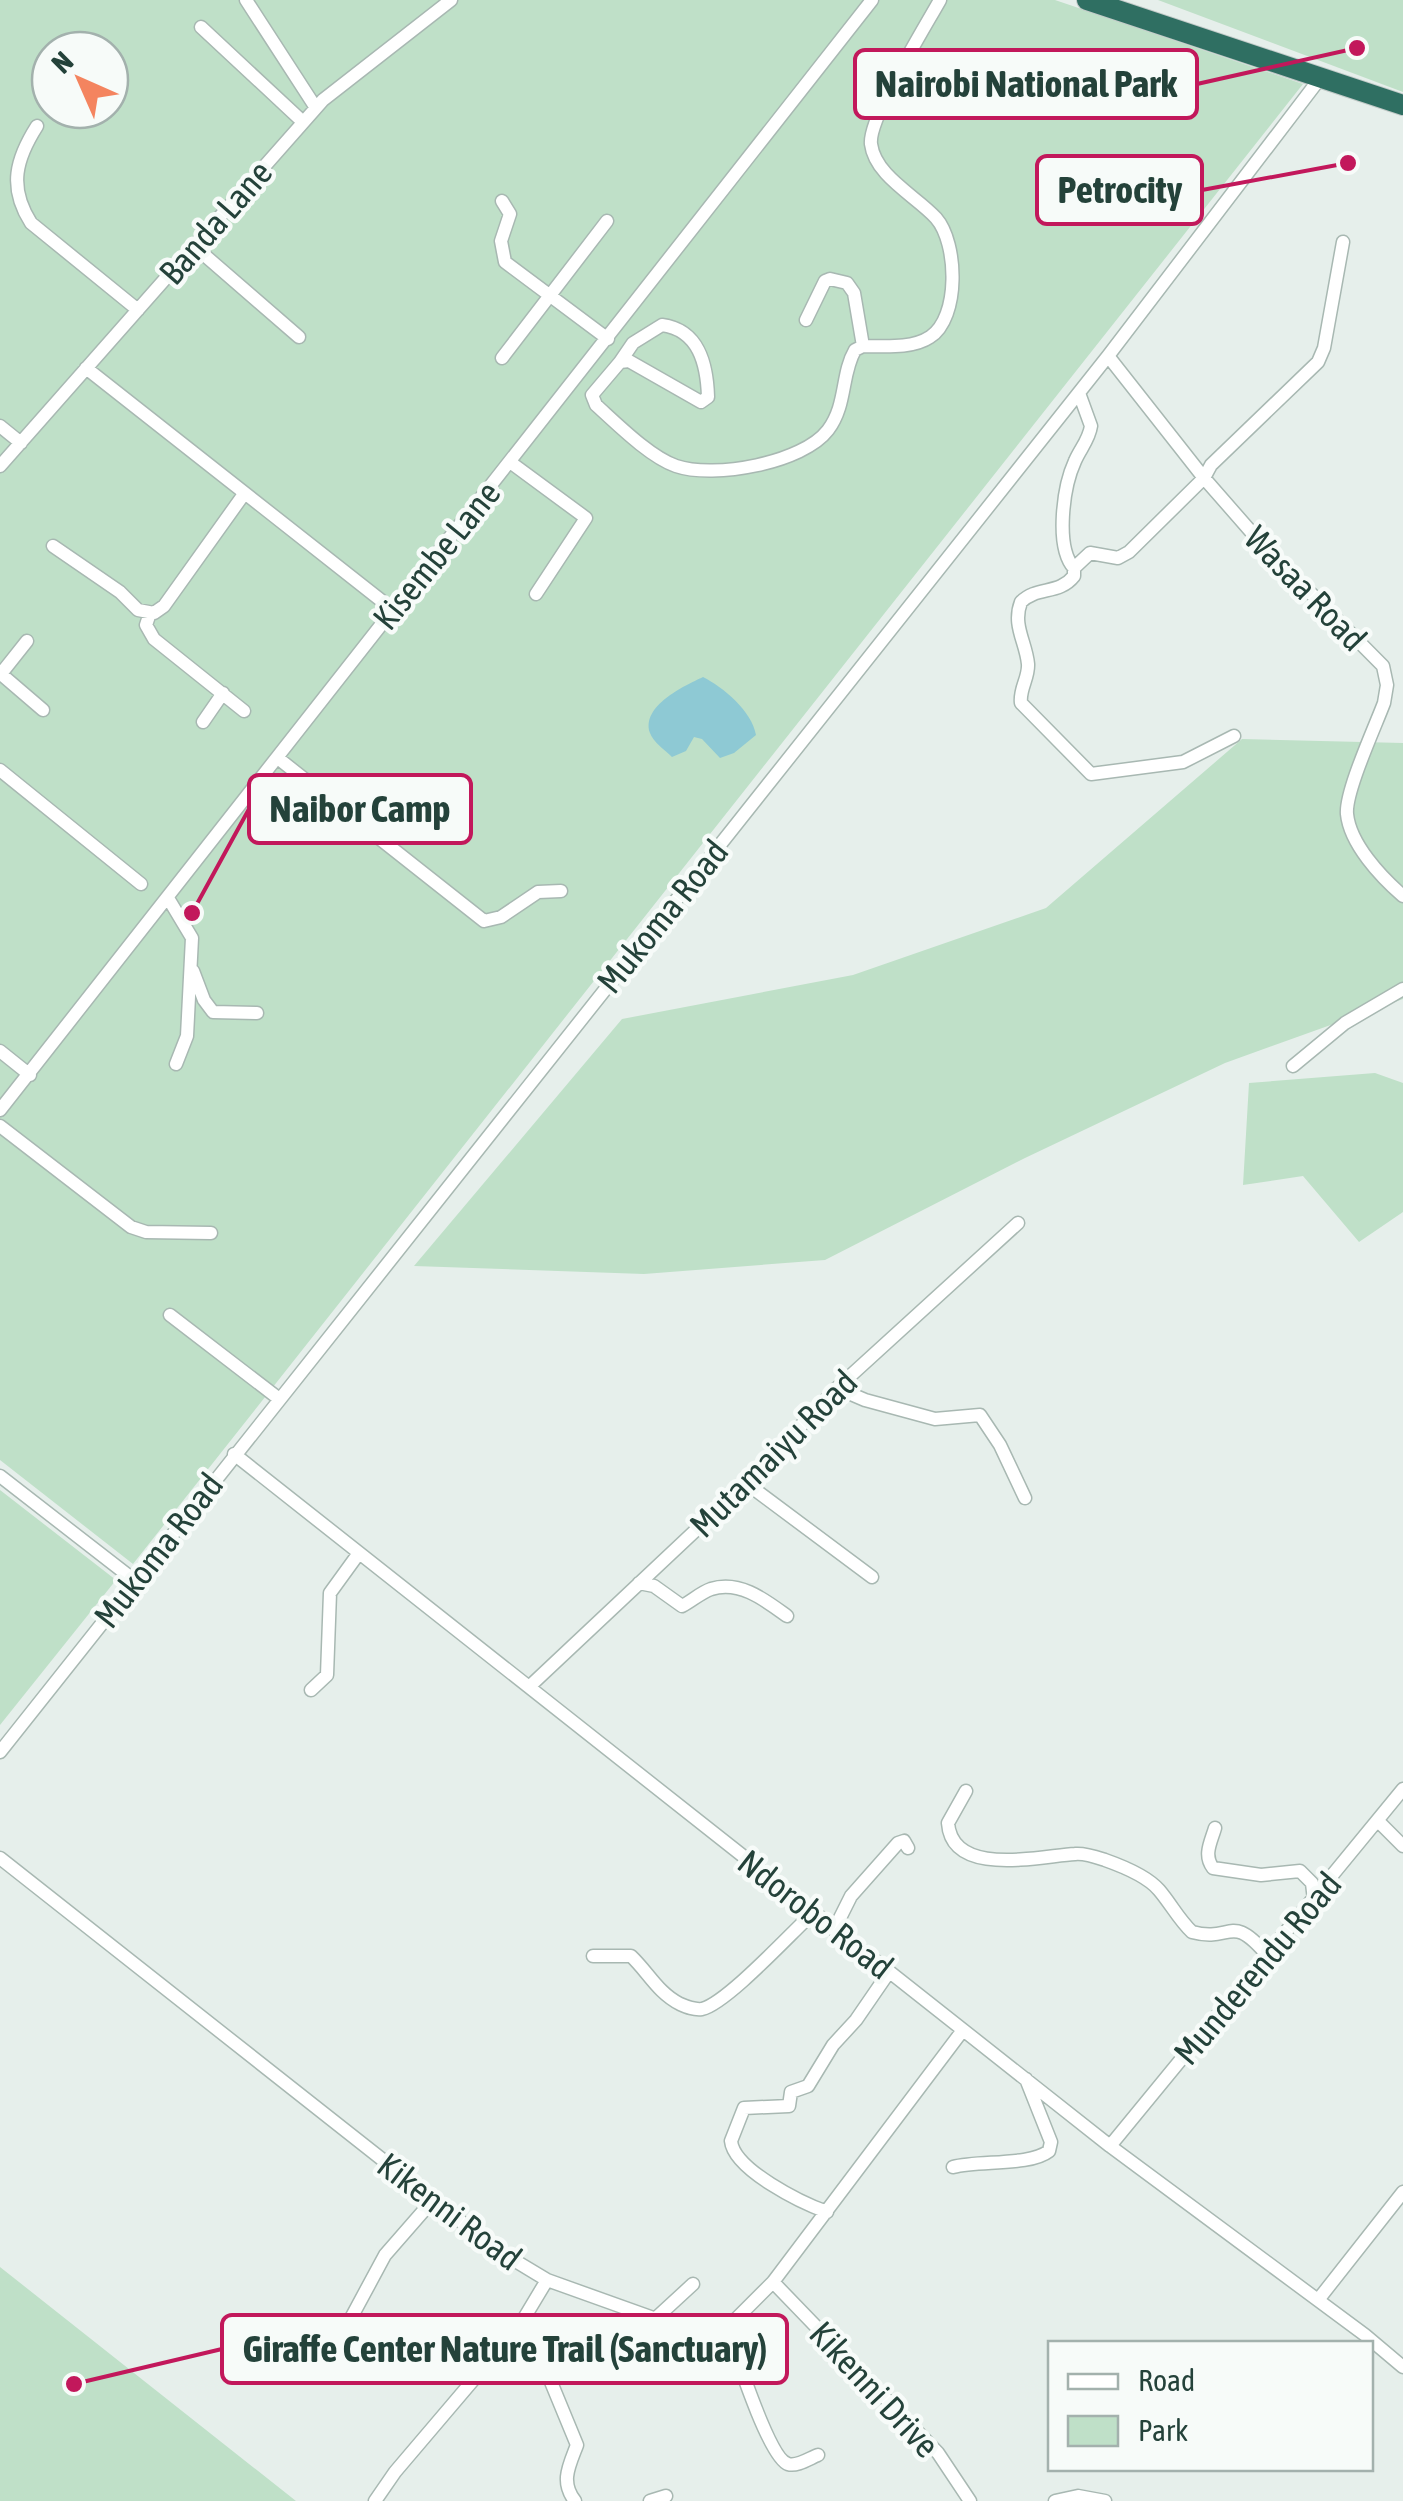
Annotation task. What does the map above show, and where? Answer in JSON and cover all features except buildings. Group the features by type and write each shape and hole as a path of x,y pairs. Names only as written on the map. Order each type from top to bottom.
{"highway":[{"path":"1086,0 1403,105"}],"street":[{"path":"246,0 316,108"},
{"name":"Banda Lane","path":"0,466 316,108 451,0"},
{"name":"Kisembe Lane","path":"0,1110 872,0"},
{"path":"620,362 642,367 701,402 708,398 706,374 693,338 675,326 662,324 642,335 592,395 596,406 672,465 704,472 768,462 808,448 827,432 840,410 852,355 862,346 914,344 938,330 953,290 950,252 941,224 884,169 871,143 873,128 940,0"},
{"path":"201,27 304,122"},
{"name":"Mukoma Road","path":"0,1752 1079,393 1321,77"},
{"path":"34,130 22,149 16,170 25,213 31,223 138,310"},
{"path":"502,201 510,214 502,241 505,262 608,339"},
{"path":"502,358 606,221"},
{"path":"1234,736 1182,762 1091,774 1043,728 1020,697 1029,669 1016,614 1036,590 1062,588 1070,582 1074,568 1090,553 1123,556 1318,362 1324,348 1343,242"},
{"path":"194,246 298,337"},
{"path":"806,320 825,281 847,283 854,293 862,346"},
{"name":"Wasaa Road","path":"1108,356 1260,542 1383,666 1388,685 1384,703 1346,811 1352,832 1366,855 1403,896"},
{"path":"86,368 392,609"},
{"path":"1074,568 1064,552 1062,537 1069,479 1091,426 1079,393"},
{"path":"0,426 21,443"},
{"path":"510,462 586,520 536,594"},
{"path":"53,546 120,592 138,610 150,613 164,606 244,494"},
{"path":"150,613 146,624 154,639 244,711"},
{"path":"28,641 0,675 43,710"},
{"path":"203,722 222,693"},
{"path":"278,759 484,921 500,918 538,892 561,891"},
{"path":"0,770 141,884"},
{"path":"168,898 190,934 187,1036 176,1064"},
{"path":"191,964 204,1000 214,1012 256,1013"},
{"path":"1293,1066 1344,1023 1403,989"},
{"path":"0,1051 30,1075"},
{"path":"0,1126 130,1227 146,1232 211,1233"},
{"name":"Mutamaiyu Road","path":"530,1686 746,1482 836,1388 1018,1222"},
{"path":"170,1315 278,1398"},
{"path":"836,1388 936,1419 980,1414 1025,1498"},
{"name":"Ndorobo Road","path":"234,1454 1110,2146 1370,2341"},
{"path":"0,1476 134,1580"},
{"path":"746,1482 872,1577"},
{"path":"312,1690 328,1675 330,1593 359,1552"},
{"path":"640,1583 654,1586 682,1606 714,1588 734,1588 750,1592 786,1616"},
{"name":"Munderendu Road","path":"1110,2146 1403,1789"},
{"path":"966,1791 948,1823 951,1840 966,1851 988,1859 1033,1860 1078,1853 1107,1861 1154,1885 1192,1932 1209,1935 1241,1930 1250,1934 1268,1956"},
{"path":"1379,1822 1403,1846"},
{"path":"1214,1828 1208,1853 1212,1868 1260,1874 1300,1870 1312,1883 1314,1900"},
{"path":"834,1930 851,1896 898,1843 904,1841 908,1848"},
{"name":"Kikenni Road","path":"0,1858 497,2250 548,2280 655,2319 708,2336 727,2328"},
{"path":"592,1956 630,1956 660,1990 677,2002 694,2010 706,2008 723,1998 813,1913"},
{"path":"828,2212 786,2194 736,2156 731,2141 744,2108 789,2106 791,2092 808,2086 833,2045 856,2020 889,1972"},
{"path":"818,2454 796,2464 788,2464 778,2456 727,2328 773,2282 963,2030"},
{"path":"953,2167 1037,2158 1049,2151 1051,2142 1025,2077"},
{"path":"1318,2300 1403,2192"},
{"path":"350,2320 385,2255 433,2200"},
{"path":"375,2501 525,2319 548,2280"},
{"name":"Kikenni Drive","path":"773,2282 938,2452 970,2501"},
{"path":"655,2319 694,2284"},
{"path":"525,2319 576,2445 566,2476 567,2490 576,2501"},
{"name":"Ndorobo Road","path":"1373,2343 1403,2367"},
{"path":"650,2501 666,2496"},
{"path":"1056,2501 1078,2496 1105,2501"}],"green space":[{"path":"0,0 1055,0 1303,84 133,1564 0,1460"},
{"path":"1158,0 1403,0 1403,92"},
{"path":"1242,739 1403,743 1403,999 1225,1063 1025,1158 825,1260 644,1274 414,1266 622,1019 853,975 1046,908"},
{"path":"1375,1073 1403,1083 1403,1212 1359,1242 1303,1176 1243,1185 1249,1083"},
{"path":"0,1490 116,1580 0,1725"},
{"path":"0,2267 296,2501 0,2501"}],"water":[{"path":"703,677 736,701 749,717 756,735 734,753 720,758 702,739 694,737 686,751 672,757 650,733 652,714 666,698"}],"place":[{"name":"Nairobi National Park","path":"1357,48"},
{"name":"Petrocity","path":"1348,163"},
{"name":"Naibor Camp","path":"192,913"},
{"name":"Giraffe Center Nature Trail (Sanctuary)","path":"74,2384"}]}
